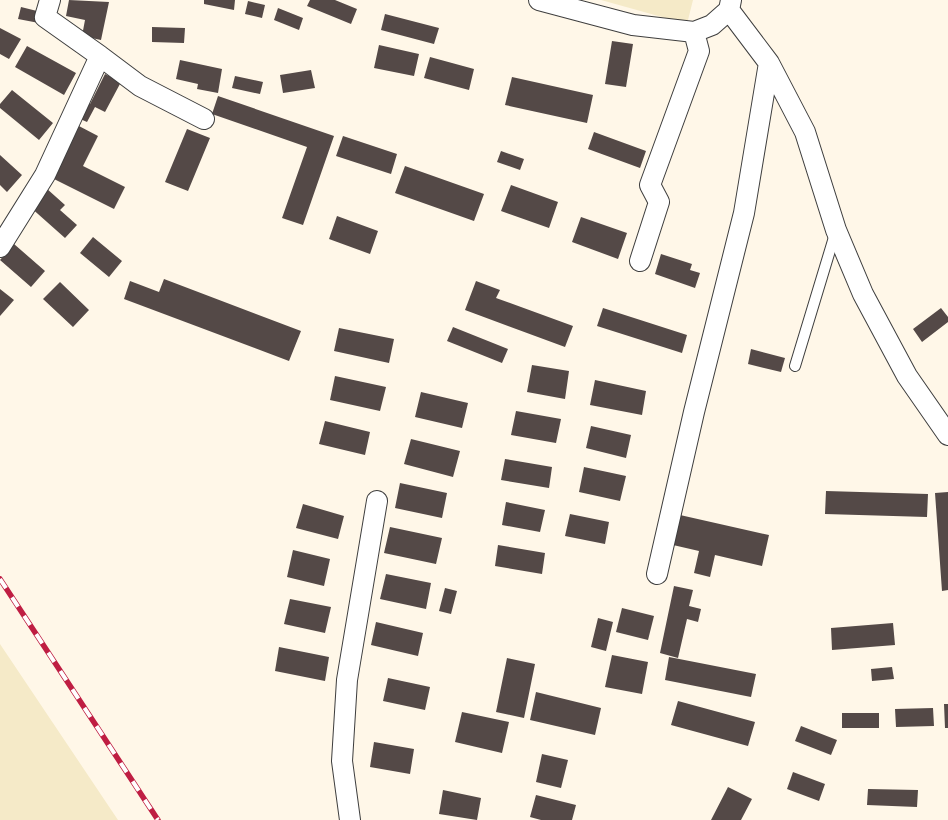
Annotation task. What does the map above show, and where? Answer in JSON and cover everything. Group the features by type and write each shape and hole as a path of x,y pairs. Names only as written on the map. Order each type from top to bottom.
{"street":[{"path":"50,0 45,17 140,86 204,119"},
{"path":"539,0 633,25 694,32 712,25 730,5 769,62 805,132 836,230 863,294 902,368 948,435"},
{"path":"640,261 659,202 650,185 699,51 694,32"},
{"path":"0,247 45,175 100,56"},
{"path":"657,574 694,412 744,213 769,62"},
{"path":"350,820 342,761 346,680 377,501"}],"lane":[{"path":"795,366 836,230"}],"shaded area":[{"path":"601,0 693,0 687,24"},
{"path":"0,644 118,820 0,820"}],"building":[{"path":"69,0 109,2 101,40 82,36 85,20 66,16"},
{"path":"204,0 235,0 234,10 204,4"},
{"path":"310,0 335,0 357,9 351,24 307,6"},
{"path":"248,1 265,5 262,18 245,14"},
{"path":"21,7 41,12 39,23 18,19"},
{"path":"278,8 303,18 299,30 274,20"},
{"path":"385,14 439,28 434,44 381,30"},
{"path":"152,27 185,28 184,43 152,42"},
{"path":"0,28 21,39 9,59 0,54"},
{"path":"612,41 633,44 626,87 605,84"},
{"path":"379,45 419,54 414,76 374,68"},
{"path":"27,46 76,73 64,95 15,67"},
{"path":"430,57 474,69 469,90 424,78"},
{"path":"180,60 222,69 218,93 197,89 198,84 176,79"},
{"path":"311,70 315,88 283,93 280,75"},
{"path":"105,74 121,82 105,112 95,107 87,122 78,118 86,102 90,104"},
{"path":"235,76 263,82 260,94 232,88"},
{"path":"512,77 593,95 587,123 505,105"},
{"path":"12,90 53,123 39,140 0,108 0,104"},
{"path":"218,96 334,136 303,225 282,218 307,147 212,114"},
{"path":"77,125 98,136 83,166 125,187 114,209 50,177"},
{"path":"187,129 210,138 188,191 165,182"},
{"path":"594,132 646,151 640,168 588,149"},
{"path":"343,136 397,154 391,174 336,156"},
{"path":"501,151 524,159 520,170 497,162"},
{"path":"0,155 22,175 7,192 0,185"},
{"path":"405,166 484,194 474,221 395,193"},
{"path":"511,185 558,202 549,228 501,211"},
{"path":"46,188 65,205 60,210 77,225 65,238 29,206"},
{"path":"337,216 378,231 370,254 329,239"},
{"path":"581,217 627,233 618,259 572,242"},
{"path":"93,237 122,261 109,277 80,253"},
{"path":"14,244 45,271 31,287 0,260"},
{"path":"661,254 692,264 690,270 700,273 695,288 655,274"},
{"path":"164,279 301,331 289,361 124,299 130,281 159,292"},
{"path":"476,281 500,290 496,298 573,326 565,347 465,310"},
{"path":"60,282 89,310 73,327 43,299"},
{"path":"0,289 14,300 0,316"},
{"path":"603,308 687,335 682,353 597,326"},
{"path":"941,308 948,317 948,322 922,342 913,329"},
{"path":"453,327 508,349 502,363 447,341"},
{"path":"339,328 394,339 389,363 334,351"},
{"path":"751,349 785,358 781,372 748,364"},
{"path":"532,365 569,371 565,399 527,392"},
{"path":"335,376 386,387 380,411 330,400"},
{"path":"595,380 646,391 642,415 590,405"},
{"path":"421,392 468,403 462,428 415,417"},
{"path":"516,411 561,419 556,443 511,435"},
{"path":"325,421 370,432 365,455 319,444"},
{"path":"591,426 631,435 626,458 586,448"},
{"path":"411,439 460,451 453,477 404,464"},
{"path":"505,459 552,467 549,488 501,480"},
{"path":"584,467 626,476 620,501 579,492"},
{"path":"400,483 447,493 442,518 395,508"},
{"path":"826,491 928,494 927,517 825,514"},
{"path":"948,492 948,590 942,591 935,493"},
{"path":"506,502 545,510 540,532 502,525"},
{"path":"303,504 344,516 338,539 296,528"},
{"path":"570,514 609,522 605,544 565,536"},
{"path":"680,515 769,535 762,566 715,555 710,577 694,573 699,551 673,545"},
{"path":"390,527 442,538 436,564 384,553"},
{"path":"498,545 545,553 542,574 495,566"},
{"path":"293,550 330,559 324,586 287,577"},
{"path":"386,574 431,583 426,609 380,599"},
{"path":"674,586 693,590 689,606 701,609 698,622 687,619 678,658 660,653"},
{"path":"445,588 457,591 451,614 439,611"},
{"path":"290,599 331,607 325,633 284,624"},
{"path":"622,608 654,616 648,640 616,632"},
{"path":"598,618 613,622 606,651 591,647"},
{"path":"376,622 423,633 418,656 371,645"},
{"path":"893,623 895,645 832,650 831,628"},
{"path":"279,647 329,657 325,681 275,671"},
{"path":"612,655 648,662 642,694 605,687"},
{"path":"669,657 756,674 751,697 665,680"},
{"path":"507,658 535,664 524,718 496,712"},
{"path":"892,667 894,679 872,681 871,669"},
{"path":"388,678 430,687 425,710 383,701"},
{"path":"536,692 601,708 595,735 530,720"},
{"path":"678,701 755,722 748,746 671,725"},
{"path":"944,704 948,704 948,728 945,728"},
{"path":"933,708 934,726 896,727 895,709"},
{"path":"462,712 509,722 502,753 455,742"},
{"path":"842,713 879,713 879,728 842,728"},
{"path":"801,726 837,740 831,755 795,741"},
{"path":"374,742 414,749 410,774 370,767"},
{"path":"542,754 568,760 561,788 536,782"},
{"path":"793,772 825,784 819,801 787,789"},
{"path":"728,787 752,799 741,820 711,820"},
{"path":"868,789 918,790 917,807 867,805"},
{"path":"443,790 481,798 477,820 439,814"},
{"path":"536,795 576,805 572,820 541,820 530,817"}],"railway":[{"path":"0,579 158,820"}]}
